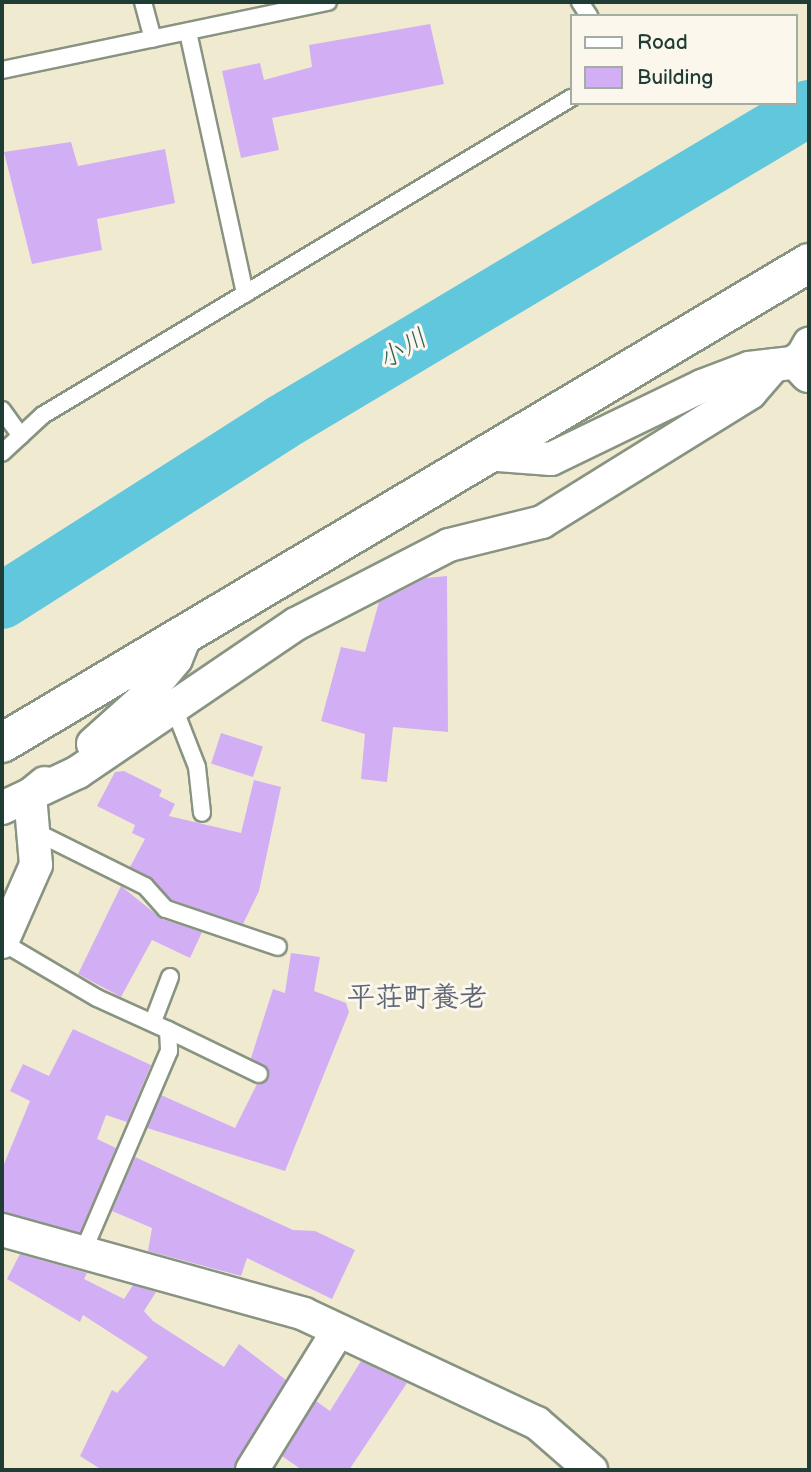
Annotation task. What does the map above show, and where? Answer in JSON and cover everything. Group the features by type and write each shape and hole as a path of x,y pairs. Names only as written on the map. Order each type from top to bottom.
{"street":[{"path":"2,743 809,263"},
{"path":"485,454 551,459 702,386 798,361"},
{"path":"2,808 30,795 174,708 296,624 449,545 542,522 798,361"},
{"path":"30,795 142,700 176,659 186,634"},
{"path":"2,942 36,865 36,832 30,795"},
{"path":"2,1230 304,1314 537,1423 591,1470"},
{"path":"252,1470 338,1331"}],"lane":[{"path":"143,2 153,40"},
{"path":"276,13 290,2"},
{"path":"2,70 328,2"},
{"path":"188,32 245,294"},
{"path":"2,453 43,415 570,99"},
{"path":"2,410 21,436"},
{"path":"174,708 197,767 202,813"},
{"path":"36,832 145,886 166,909 278,947"},
{"path":"2,942 97,998 154,1018 168,1030 259,1074"},
{"path":"154,1018 170,977"},
{"path":"83,1252 169,1051 168,1030"}],"building":[{"path":"430,24 444,84 272,118 279,150 241,158 222,71 260,63 264,80 312,67 309,45"},
{"path":"71,142 78,166 165,149 175,203 97,219 102,250 32,264 4,152"},
{"path":"447,576 448,732 393,727 387,782 361,779 365,734 321,721 341,647 365,652 379,602 426,578"},
{"path":"221,733 263,747 253,777 211,763"},
{"path":"124,771 162,790 159,796 175,804 169,816 241,833 254,780 281,787 259,891 243,924 172,900 130,867 145,839 132,833 135,825 97,806 115,772"},
{"path":"121,886 162,919 202,932 190,958 152,940 121,997 78,974"},
{"path":"291,953 320,957 314,991 346,1003 349,1012 285,1171 147,1128 161,1095 235,1128 257,1084 269,1078 267,1068 251,1058 273,989 285,993"},
{"path":"73,1029 151,1065 127,1122 106,1115 97,1139 116,1148 80,1233 2,1212 2,1169 30,1101 10,1091 23,1064 49,1076"},
{"path":"135,1157 293,1230 315,1231 355,1250 332,1299 247,1258 241,1276 148,1251 152,1228 112,1211"},
{"path":"20,1254 87,1273 84,1279 124,1299 133,1285 156,1292 144,1311 153,1321 224,1367 239,1344 286,1380 234,1470 102,1470 80,1456 112,1390 117,1393 148,1357 83,1315 80,1322 7,1279"},
{"path":"361,1361 407,1383 349,1470 302,1470 282,1456 316,1401 330,1411"}],"waterway":[{"name":"小川","path":"2,601 281,423 809,108"}],"district":[{"name":"平荘町養老","path":"417,998"}]}
